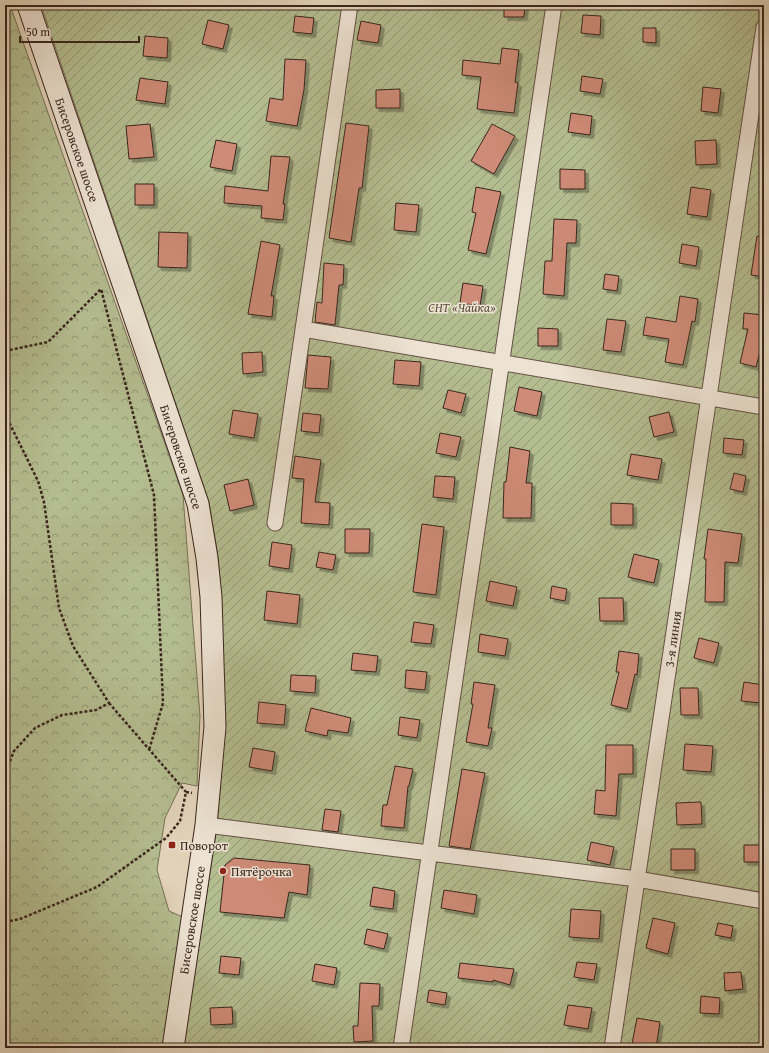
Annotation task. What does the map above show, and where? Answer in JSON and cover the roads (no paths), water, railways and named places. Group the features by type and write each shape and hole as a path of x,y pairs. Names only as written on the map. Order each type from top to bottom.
{"main road":[{"name":"Бисеровское шоссе","path":"28,5 198,504 207,558 213,660 214,727 206,825 172,1048"}],"street":[{"path":"275,523 350,5"},
{"path":"401,1048 554,5"},
{"name":"3-я линия","path":"612,1048 764,27"},
{"path":"303,329 764,407"},
{"path":"206,825 637,879 764,901"}],"place":[{"name":"Поворот","path":"172,845"},
{"name":"Пятёрочка","path":"223,871"}],"park label":[{"name":"СНТ «Чайка»","path":"462,307"}]}
